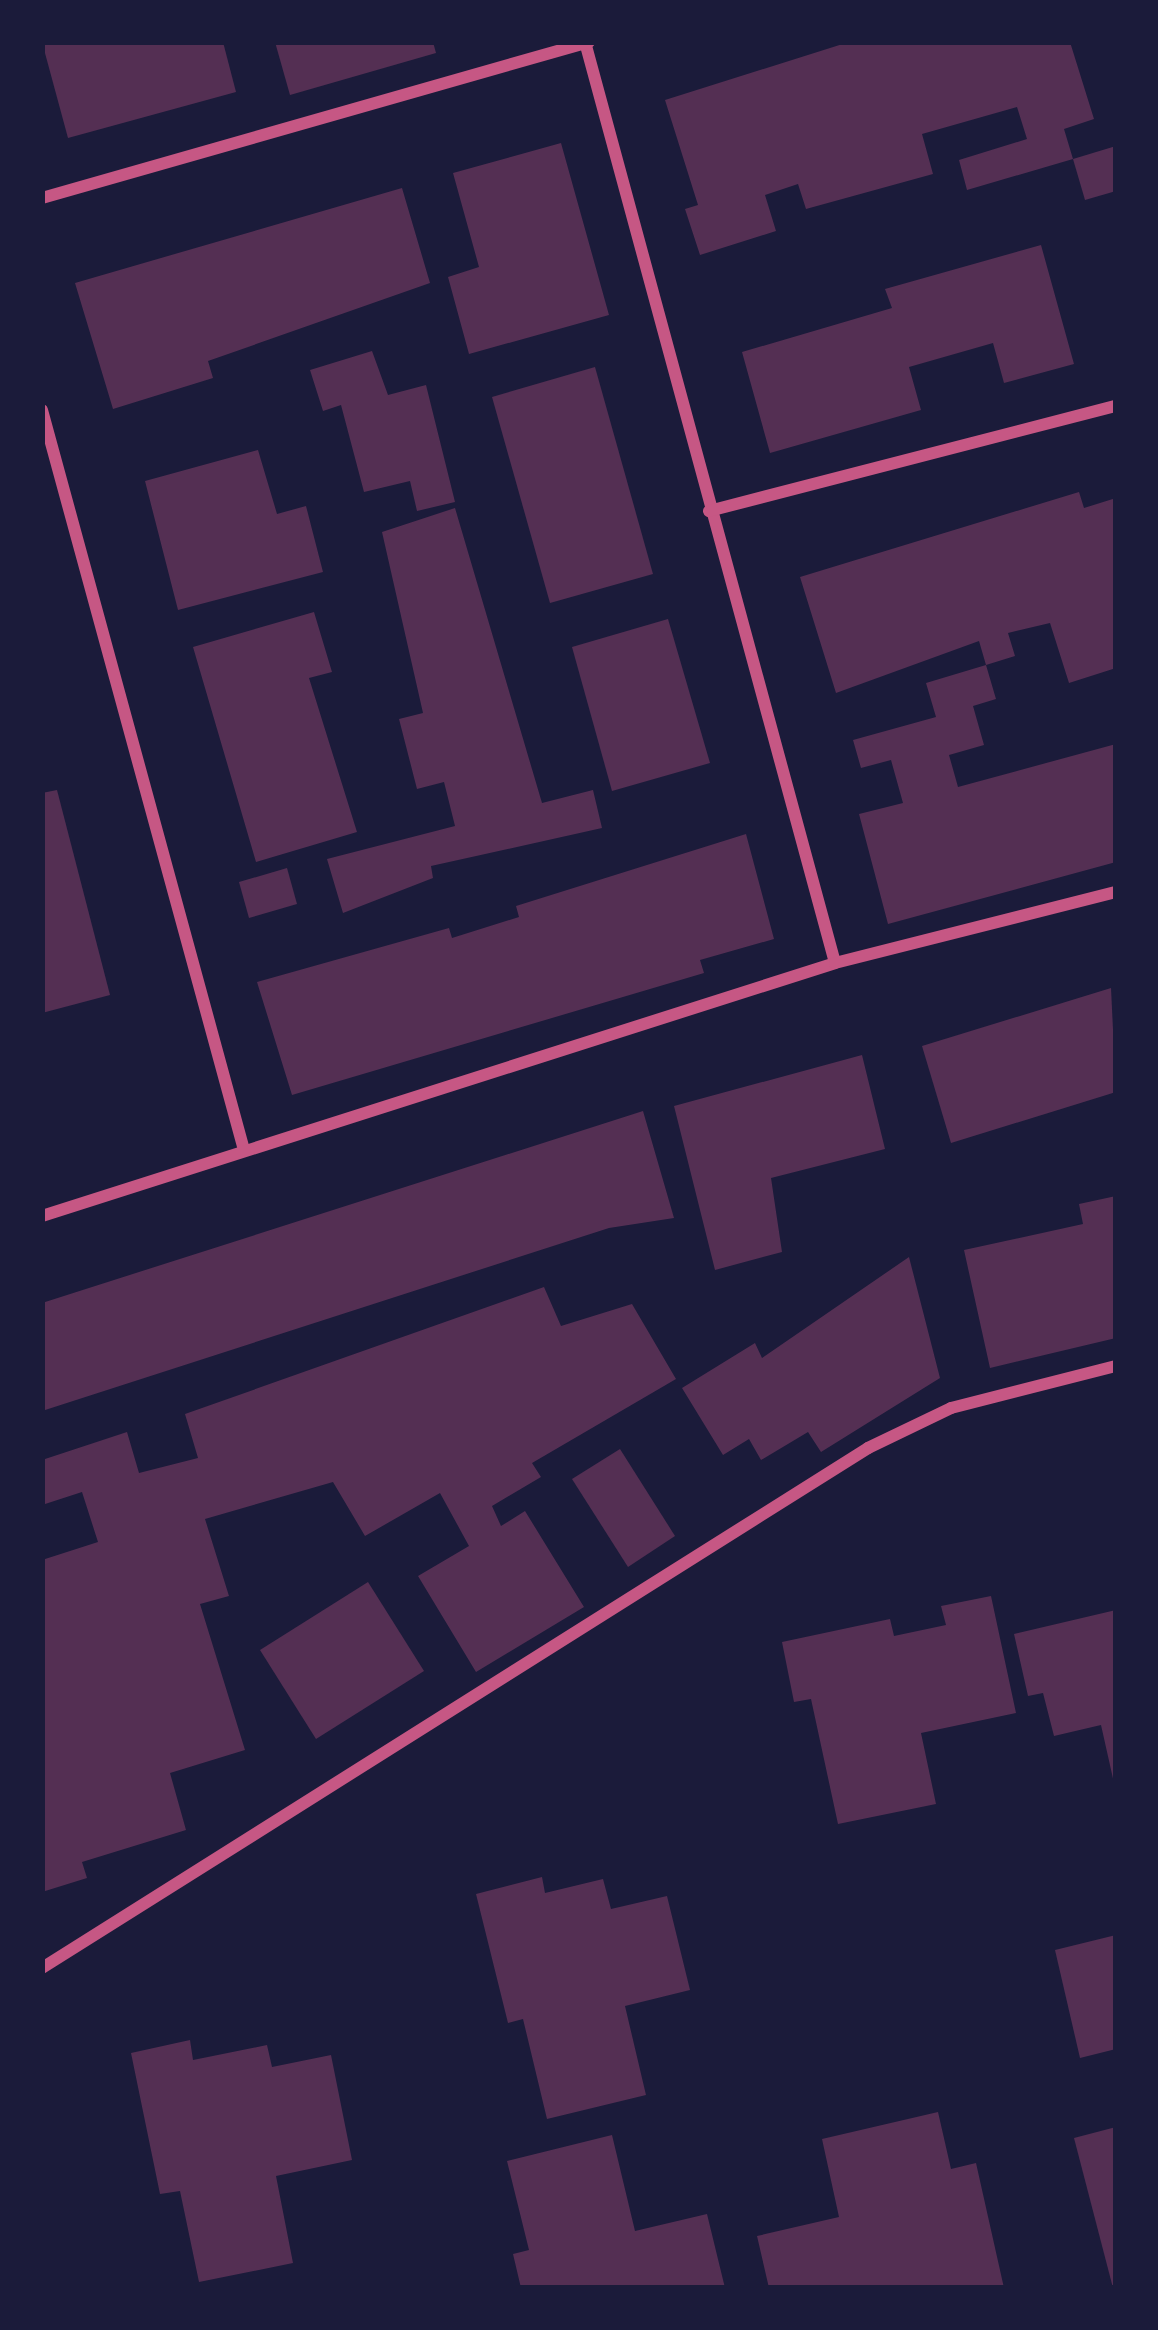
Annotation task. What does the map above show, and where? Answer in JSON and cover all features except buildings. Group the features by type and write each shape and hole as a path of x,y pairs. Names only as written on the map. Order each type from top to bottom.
{"street":[{"path":"42,198 587,42 835,963"},
{"path":"710,511 1116,406"},
{"path":"42,410 243,1146"},
{"path":"42,1216 243,1146 835,963 1116,892"},
{"path":"42,1968 868,1448 951,1408 1116,1366"}]}
